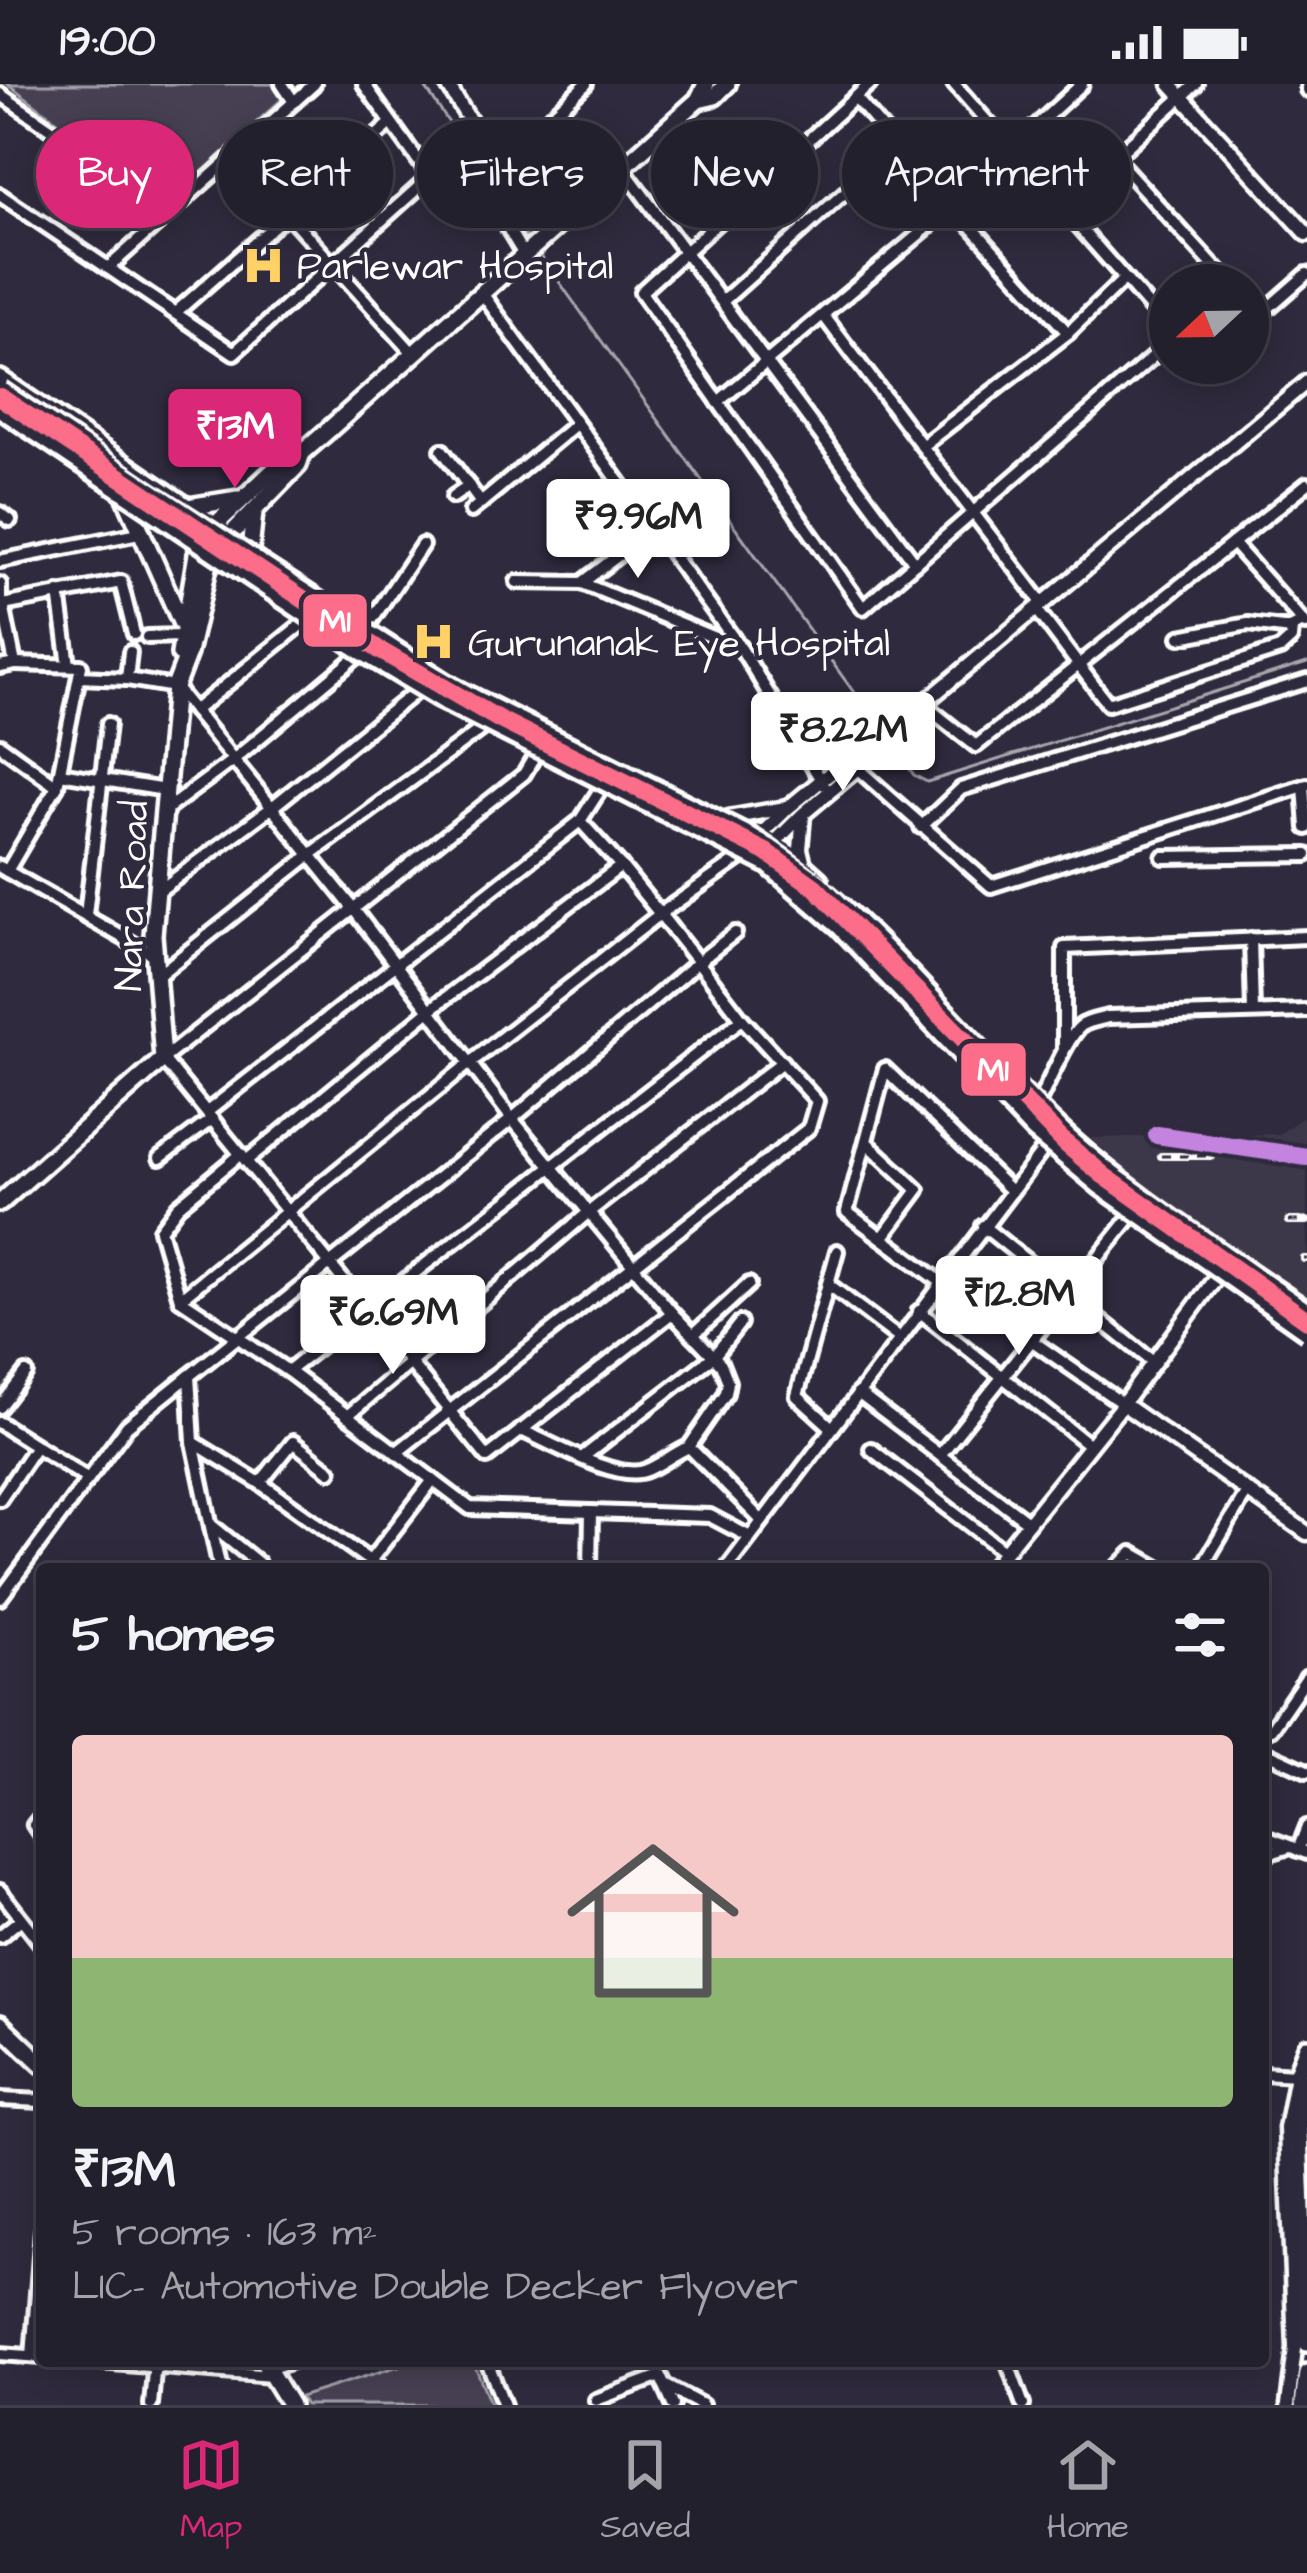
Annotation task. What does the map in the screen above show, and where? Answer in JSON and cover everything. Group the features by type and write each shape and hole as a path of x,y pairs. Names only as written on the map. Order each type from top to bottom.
{"main road":[{"path":"627,163 698,100 706,84"},
{"path":"698,100 715,96 727,84"},
{"path":"182,663 182,631 204,551 289,457 302,453 554,228"},
{"path":"0,379 250,550 429,665 728,818 804,866 1039,1103 1114,1171 1307,1308"},
{"path":"0,391 453,688 785,858 1086,1154 1307,1308"},
{"path":"0,410 360,654 485,725 750,860 800,897 848,942 1046,1146 1133,1214 1307,1335"},
{"path":"0,410 343,638 445,700 767,864 841,928 1034,1130 1101,1186 1307,1335"},
{"path":"126,498 182,631"},
{"path":"188,507 250,502"},
{"path":"250,502 250,550"},
{"name":"Nara Road","path":"163,1059 153,955 156,893 175,687 188,653 204,551"},
{"path":"0,1203 163,1059"},
{"path":"0,2024 36,2058"},
{"path":"1307,2047 1299,2130 1307,2343"},
{"path":"268,2369 290,2405"},
{"path":"1303,2405 1307,2374"}],"street":[{"path":"282,84 294,102"},
{"path":"274,120 314,84"},
{"path":"364,84 390,120"},
{"path":"446,84 468,120"},
{"path":"547,120 586,84"},
{"path":"870,84 640,292 863,608 1149,360"},
{"path":"1043,120 1082,84"},
{"path":"1170,84 1307,234"},
{"path":"1131,143 1196,84"},
{"path":"962,87 988,120"},
{"path":"0,94 38,120"},
{"path":"856,98 874,120"},
{"path":"393,124 417,159"},
{"path":"194,191 218,169"},
{"path":"627,173 915,563"},
{"path":"1131,176 1212,264"},
{"path":"0,195 234,353 417,189"},
{"path":"724,301 842,195"},
{"path":"108,268 153,228"},
{"path":"175,313 268,228"},
{"path":"298,228 412,353"},
{"path":"509,228 525,254"},
{"path":"543,228 547,234"},
{"path":"718,402 927,228"},
{"path":"973,228 1068,333"},
{"path":"1080,228 1149,307"},
{"path":"1269,307 1307,274"},
{"path":"922,446 1068,333 1124,279"},
{"path":"481,292 742,650 824,787"},
{"path":"824,316 973,512 1101,700 1108,704 1280,649 1301,626"},
{"path":"766,839 803,814 824,787 907,710 923,704 1307,382"},
{"path":"442,450 469,486 476,507 575,424"},
{"path":"923,704 976,746 1307,484"},
{"path":"454,497 469,486"},
{"path":"583,583 654,528"},
{"path":"0,561 144,532"},
{"path":"1233,543 1301,626"},
{"path":"367,626 422,545"},
{"path":"518,581 583,583 742,650"},
{"path":"2,606 122,582 140,635 182,631"},
{"path":"0,584 15,664"},
{"path":"59,593 69,665"},
{"path":"194,712 307,620"},
{"path":"1180,637 1248,624 1301,626"},
{"path":"127,679 130,652"},
{"path":"163,812 360,654"},
{"path":"0,667 81,666 58,779 4,869 153,955"},
{"path":"79,676 175,687 352,907 512,1119 672,1313 714,1356 728,1382 726,1393 689,1447 647,1470 627,1474 520,1430"},
{"path":"921,827 962,789 1307,681"},
{"path":"156,893 272,808 419,689"},
{"path":"728,818 789,807 858,769 915,720 923,704"},
{"path":"86,915 108,724"},
{"path":"156,976 485,725"},
{"path":"550,729 524,774 163,1059 487,1457 672,1313"},
{"path":"0,746 58,779 165,790"},
{"path":"858,769 991,886 1306,785 1307,828"},
{"path":"160,1158 393,964 580,821 603,785"},
{"path":"180,1299 660,914 750,860 789,807"},
{"path":"803,814 800,848 804,866"},
{"path":"396,1453 809,1128 817,1101 742,1019 580,821"},
{"path":"1163,857 1307,855"},
{"path":"621,866 178,1206 160,1230 180,1299 288,1371 470,1508 710,1516 750,1537"},
{"path":"0,1598 127,1426 512,1119 735,933"},
{"path":"1039,1103 1064,1048 1064,948 1307,937"},
{"path":"1251,938 1253,1012"},
{"path":"1064,1048 1081,1026 1108,1017 1307,1011"},
{"path":"288,1371 742,1019"},
{"path":"347,1416 589,1212 782,1063"},
{"path":"941,1282 847,1212 885,1070 1010,1190"},
{"path":"866,1142 918,1190 883,1237"},
{"path":"730,1563 1046,1146"},
{"path":"940,1455 1133,1214"},
{"path":"983,1226 1153,1362"},
{"path":"832,1428 797,1396 837,1251"},
{"path":"996,1563 1123,1404 1234,1253"},
{"path":"693,1335 748,1283"},
{"path":"828,1284 899,1338"},
{"path":"920,1311 1088,1444"},
{"path":"583,1457 714,1356 740,1323"},
{"path":"1031,1340 1307,1533"},
{"path":"0,1408 26,1373"},
{"path":"189,1376 193,1442 219,1563"},
{"path":"858,1393 1029,1523"},
{"path":"0,1424 88,1479"},
{"path":"193,1442 373,1563"},
{"path":"260,1483 293,1442 331,1471"},
{"path":"0,1499 36,1446"},
{"path":"689,1447 762,1521"},
{"path":"871,1449 1005,1552"},
{"path":"377,1563 433,1480"},
{"path":"1205,1563 1247,1492"},
{"path":"590,1563 591,1513"},
{"path":"210,1525 253,1563"},
{"path":"1122,1563 1132,1553 1150,1563"},
{"path":"1271,1729 1307,1677"},
{"path":"1269,1754 1307,1771"},
{"path":"1269,1838 1298,1850 1307,1827"},
{"path":"0,1891 36,1937"},
{"path":"0,1936 22,1919"},
{"path":"1269,2075 1302,2083 1286,2128 1295,2348 1288,2405"},
{"path":"0,2098 36,2101"},
{"path":"0,2354 36,2357"},
{"path":"151,2405 155,2367"},
{"path":"223,2367 268,2369"},
{"path":"493,2367 504,2405"},
{"path":"655,2367 673,2405"},
{"path":"1009,2367 1023,2405"},
{"path":"593,2403 662,2380 703,2405"}],"shaded area":[{"path":"8,84 274,84 283,98 259,120 218,120 218,157 194,179 194,120 56,120"},
{"path":"1307,1114 1307,1300 1173,1211 1090,1138 1279,1134"},
{"path":"395,2367 475,2367 491,2405 305,2405 300,2397"}],"waterway":[{"path":"423,84 447,120"},
{"path":"520,228 531,244"},
{"path":"537,251 878,726"},
{"path":"898,753 914,775 927,782 1307,663"}],"railway":[{"path":"1157,1135 1307,1157"},
{"path":"1161,1156 1211,1156"},
{"path":"1289,1221 1307,1221"}],"transit line":[{"name":"M1","path":"0,397 381,651 500,720 766,852 815,887 1065,1143 1307,1320"},
{"path":"1157,1135 1307,1157"}],"place":[{"name":"Parlewar Hospital","path":"263,265"},
{"name":"Gurunanak Eye Hospital","path":"434,642"}]}
